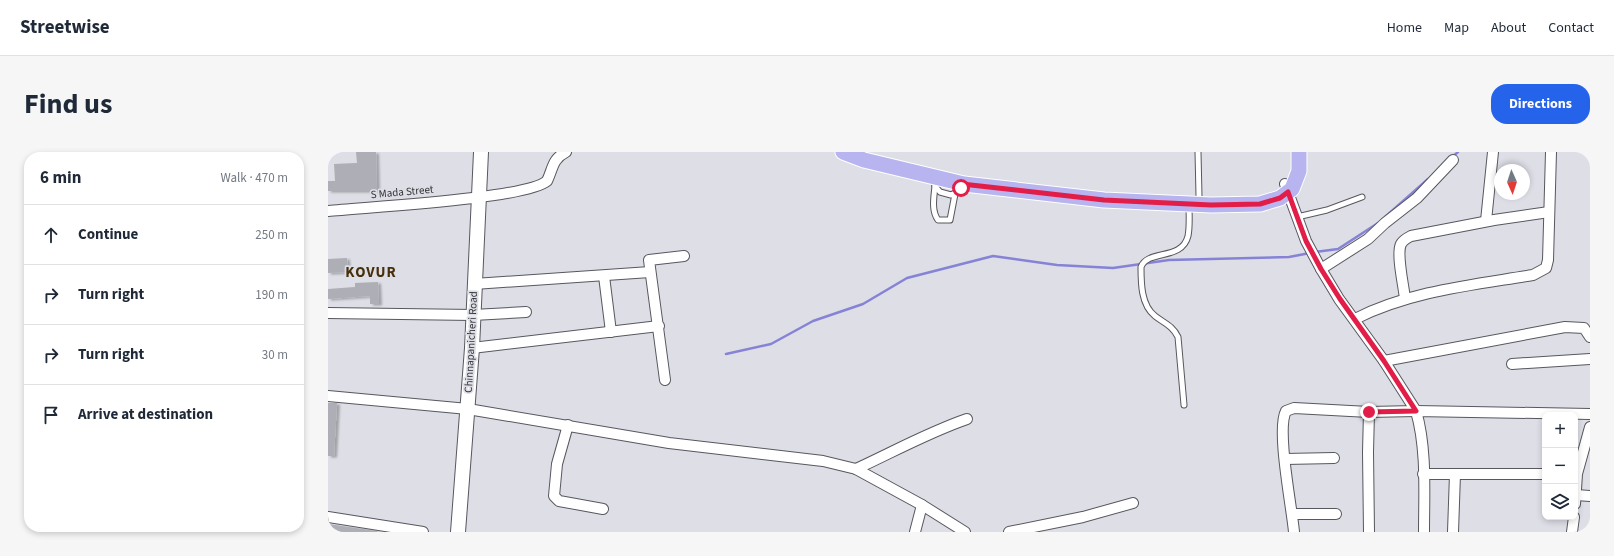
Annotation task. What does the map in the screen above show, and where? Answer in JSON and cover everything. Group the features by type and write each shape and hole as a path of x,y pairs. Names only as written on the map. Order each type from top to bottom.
{"main road":[{"path":"843,152 864,160 959,189 1097,199 1194,200"},
{"path":"866,152 966,176 1104,192 1260,204 1280,198 1299,171 1299,152"},
{"path":"1287,188 1291,169 1291,152"}],"street":[{"name":"Chinnapanicheri Road","path":"458,532 472,348 481,152"},
{"name":"S Mada Street","path":"328,211 508,194 532,188 544,183 549,176 552,164 566,152"},
{"path":"1486,221 1493,152"},
{"path":"1355,319 1377,308 1405,299 1541,272 1546,268 1548,260 1551,152"},
{"path":"1321,269 1368,240 1385,223 1417,198 1453,160"},
{"path":"1287,188 1306,241 1321,269 1340,299 1384,361 1416,411 1421,440 1424,474 1424,532"},
{"path":"1405,299 1400,253 1400,246 1404,240 1411,236 1486,221 1549,212"},
{"path":"665,380 649,260 684,256"},
{"path":"474,284 650,272"},
{"path":"604,276 611,332"},
{"path":"328,313 473,315 526,312"},
{"path":"472,348 658,326"},
{"path":"1384,361 1565,327 1584,328 1590,337"},
{"path":"1512,364 1590,359"},
{"path":"328,396 468,409 669,443 823,460 856,469 922,505 965,532"},
{"path":"1294,532 1293,514 1285,459 1282,418 1286,411 1294,408 1369,412 1416,411 1590,414"},
{"path":"1369,412 1369,532"},
{"path":"856,469 910,445 936,430 967,420"},
{"path":"568,426 557,464 554,496 559,501 603,509"},
{"path":"1578,468 1590,432"},
{"path":"1285,459 1334,458"},
{"path":"1424,474 1542,474"},
{"path":"1453,532 1455,474"},
{"path":"1578,498 1590,496"},
{"path":"1009,532 1083,517 1133,503"},
{"path":"915,532 922,505"},
{"path":"1293,514 1336,514"},
{"path":"328,517 423,532"},
{"path":"1572,532 1574,520"}],"lane":[{"path":"1184,405 1178,337 1172,328 1154,315 1145,303 1141,267 1143,262 1147,259 1179,249 1186,242 1194,200 1198,152"},
{"path":"935,182 933,205 934,215 938,220 950,220 959,189"},
{"path":"1298,217 1327,210 1362,197"}],"building":[{"path":"356,152 376,152 377,191 328,191 328,181 335,181 334,164 357,163"},
{"path":"347,258 348,272 328,273 328,259"},
{"path":"378,282 379,304 370,304 370,296 328,299 328,289 355,287 355,283"},
{"path":"328,403 337,403 334,456 328,456"},
{"path":"328,524 377,531 377,532 328,532"}],"waterway":[{"path":"1452,157 1458,152"},
{"path":"1385,217 1428,179"},
{"path":"1315,252 1338,249 1378,223"},
{"path":"726,354 771,344 813,321 863,304 907,278 993,256 1057,265 1113,268 1169,260 1289,257 1310,253"}],"district":[{"name":"KOVUR","path":"371,272"}],"route":[{"path":"961,188 962,184 1104,200 1211,205 1260,204 1280,198 1288,192 1306,241 1321,269 1340,299 1384,361 1416,411 1369,412"}]}
